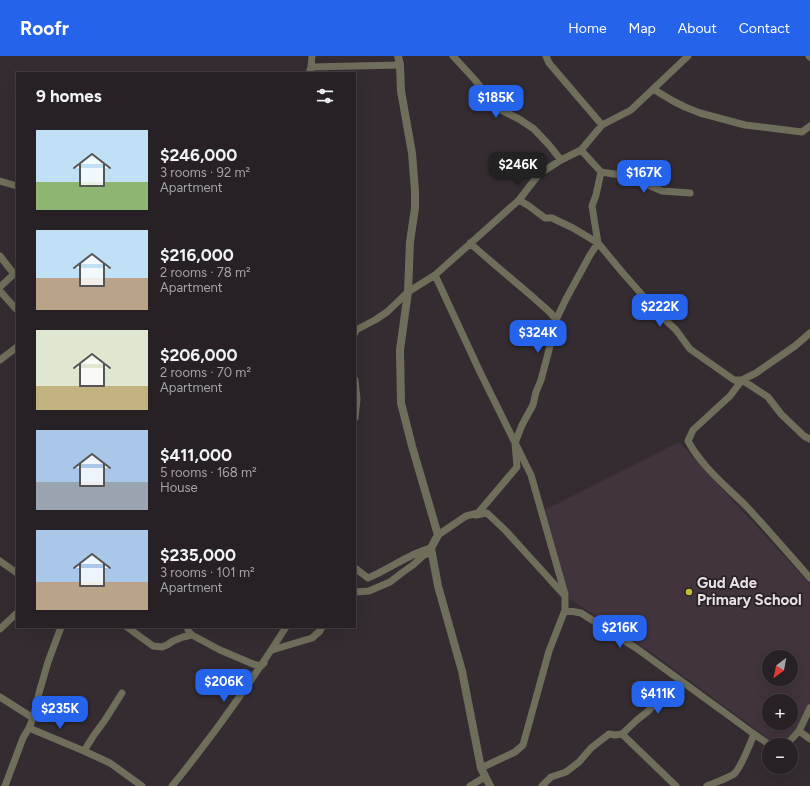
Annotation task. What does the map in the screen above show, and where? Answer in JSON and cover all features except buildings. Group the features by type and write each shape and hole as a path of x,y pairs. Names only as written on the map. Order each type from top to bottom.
{"street":[{"path":"312,56 310,70 400,65"},
{"path":"398,56 400,65 401,91 412,153 416,191 410,242 408,292 400,350 401,403 438,535"},
{"path":"453,56 497,108 519,119 534,129 561,160"},
{"path":"546,56 549,63 602,126"},
{"path":"356,330 387,312 408,292 435,275 519,200 539,174 561,160 581,150 602,126 631,110 688,56"},
{"path":"653,89 685,108 745,125 802,132 810,126"},
{"path":"581,150 601,172 622,175 662,191 690,193"},
{"path":"490,786 481,768 462,671 438,586 431,551 438,535 466,516 478,513 517,467 515,443 522,425 533,405 556,320 566,299 598,243 592,206 601,172"},
{"path":"0,181 16,186"},
{"path":"519,200 545,218 552,218 573,228 598,243 659,314 676,330 690,349 734,380 742,380 768,397 781,414 804,436 810,439"},
{"path":"470,243 552,313 556,320"},
{"path":"0,256 14,274 0,287"},
{"path":"435,275 480,372 531,475 565,596 565,610 549,651 523,745 515,752 481,768"},
{"path":"0,291 16,309"},
{"path":"810,333 795,346 756,373 742,380 730,396 693,430 688,441 707,468 747,507 810,578"},
{"path":"0,360 16,348"},
{"path":"356,390 356,408"},
{"path":"466,516 487,513 505,530 565,596"},
{"path":"356,569 368,578 419,551 431,551"},
{"path":"356,592 369,591 390,582 431,551"},
{"path":"0,561 16,572"},
{"path":"565,610 581,613 636,648 762,740"},
{"path":"0,629 16,614"},
{"path":"5,786 23,738 30,728 48,662 61,628"},
{"path":"128,628 153,646 158,647 167,646 173,641 192,635"},
{"path":"187,628 192,635 220,650 253,664 261,666 267,658"},
{"path":"172,786 267,658 285,628"},
{"path":"272,650 312,638 322,628"},
{"path":"542,786 551,777 566,772 579,762 591,748 609,734 622,734 680,680"},
{"path":"84,751 122,693"},
{"path":"0,697 33,718"},
{"path":"793,738 799,731 810,708"},
{"path":"30,728 110,763 142,786"},
{"path":"799,731 810,738"},
{"path":"622,734 676,786"},
{"path":"707,786 736,773 754,734"},
{"path":"470,786 485,777"}],"shaded area":[{"name":"Gud Ade Primary School","path":"679,442 810,584 810,703 800,725 798,728 798,694 762,694 762,730 796,730 789,738 768,738 652,653 570,599 545,510"}],"place":[{"name":"Gud Ade Primary School","path":"689,592"}]}
